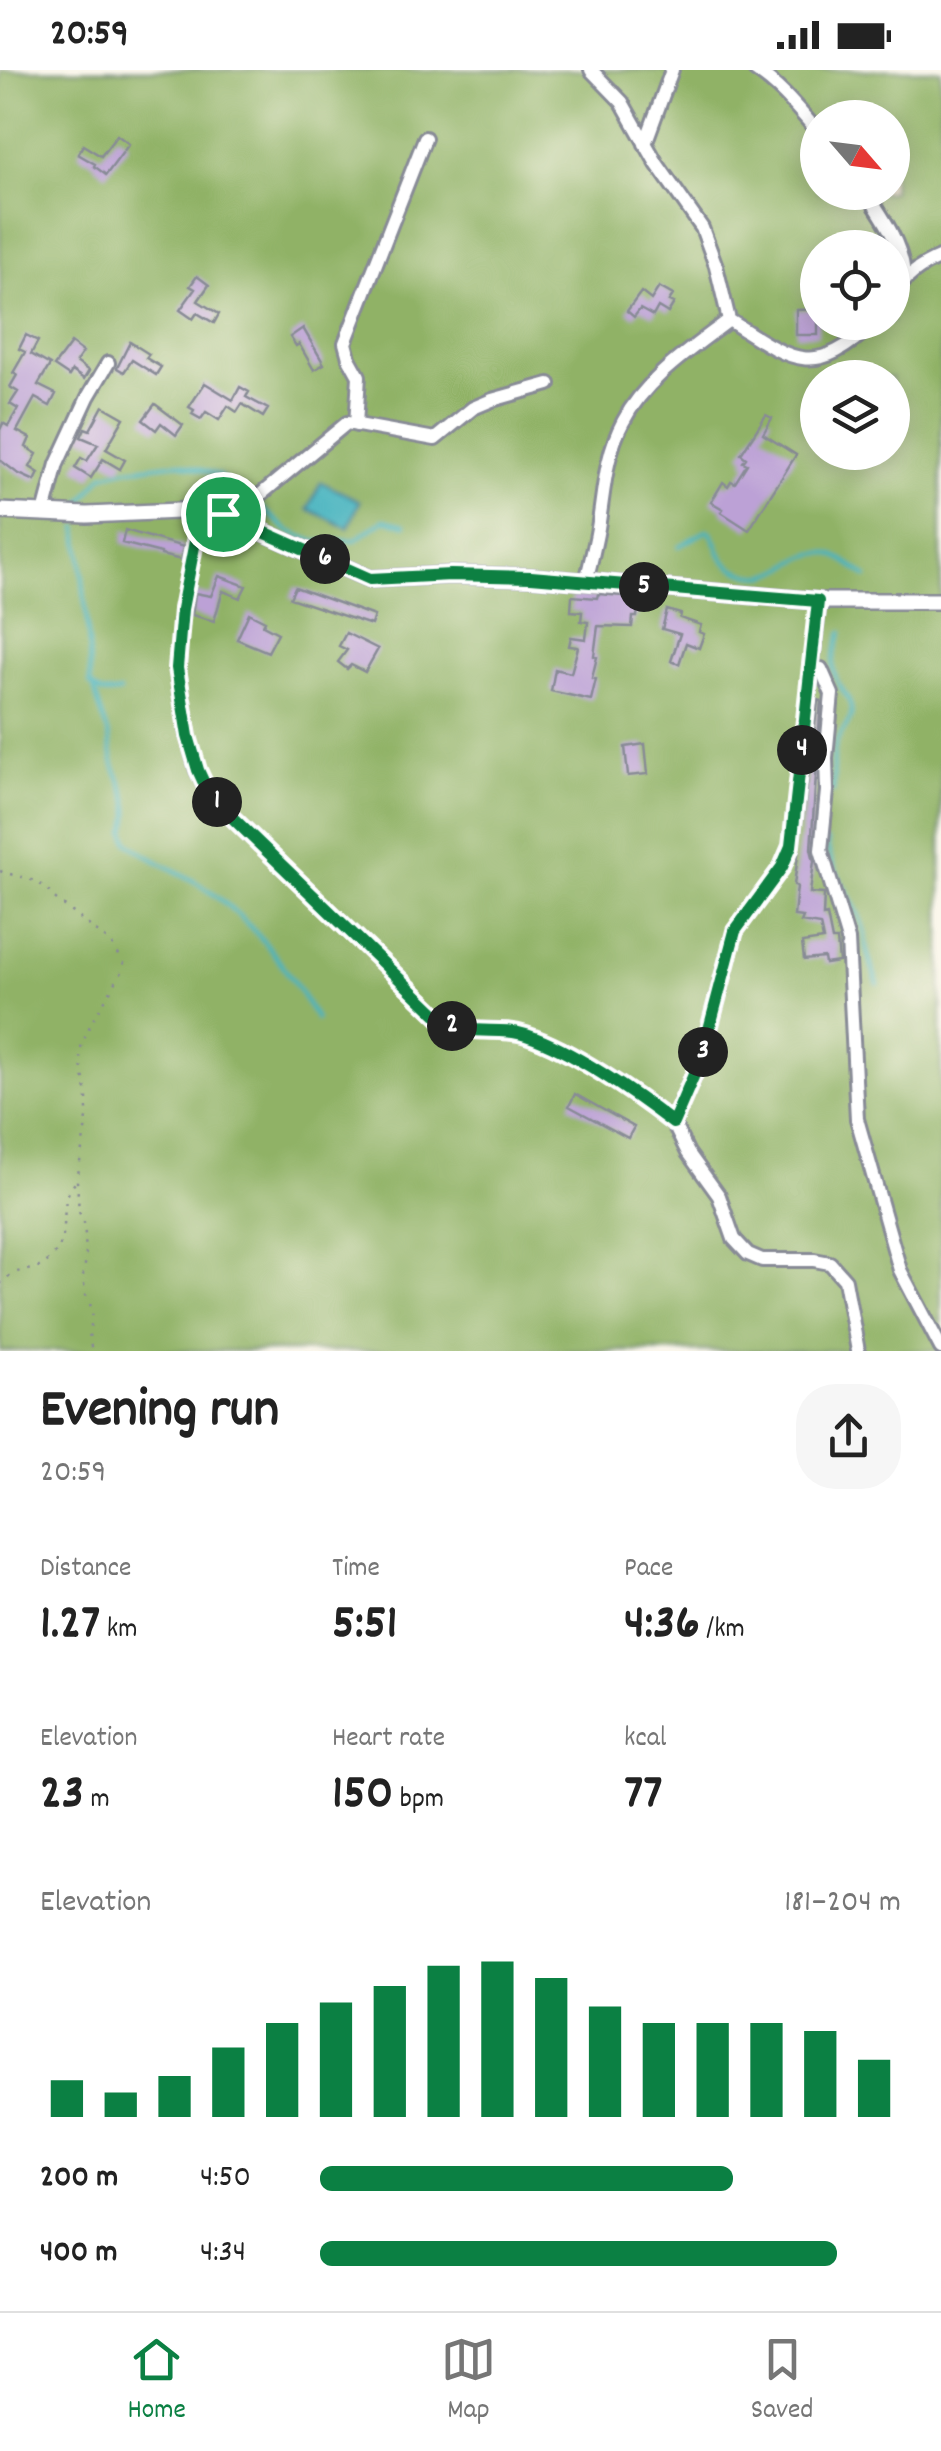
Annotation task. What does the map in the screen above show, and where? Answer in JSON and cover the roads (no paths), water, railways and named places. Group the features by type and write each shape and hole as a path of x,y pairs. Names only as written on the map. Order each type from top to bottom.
{"main road":[{"path":"0,511 87,515 201,510 223,514 370,579 531,577 818,601 941,601"}],"street":[{"path":"591,70 622,102 644,144 702,228 729,320 785,354 808,361 818,360 854,340"},
{"path":"644,144 672,70"},
{"path":"756,70 800,111"},
{"path":"356,425 359,376 345,344 425,138"},
{"path":"910,274 941,257"},
{"path":"586,582 610,456 624,420 662,373 729,320"},
{"path":"44,513 57,464 108,363"},
{"path":"223,514 253,500 347,422 435,439 473,408 550,384"},
{"path":"201,510 182,609 177,668 188,736 210,796 443,1021 472,1032 504,1030 527,1035 566,1053 638,1096 673,1123 718,1196 734,1239 748,1254 762,1260 814,1260 830,1264 845,1280 858,1351"},
{"path":"673,1123 702,1056 735,931 782,867 791,846 818,601"},
{"path":"811,668 820,669 832,694 820,850 848,940 857,1119 900,1270 941,1348"}],"water":[{"path":"321,482 360,501 348,528 308,509"}],"waterway":[{"path":"80,504 103,475 180,463 218,475 250,498"},
{"path":"258,504 287,530 315,542 355,540 384,520 405,525"},
{"path":"78,527 90,684 103,693 120,692"},
{"path":"679,546 708,530 724,560 749,574 773,573 813,554 825,553 842,559 867,577"},
{"path":"833,792 837,740 851,716 850,704 833,667 842,632"},
{"path":"94,688 127,799 128,842 208,890 241,917 282,965 316,1019"},
{"path":"827,841 833,865 865,932 878,984"}]}
